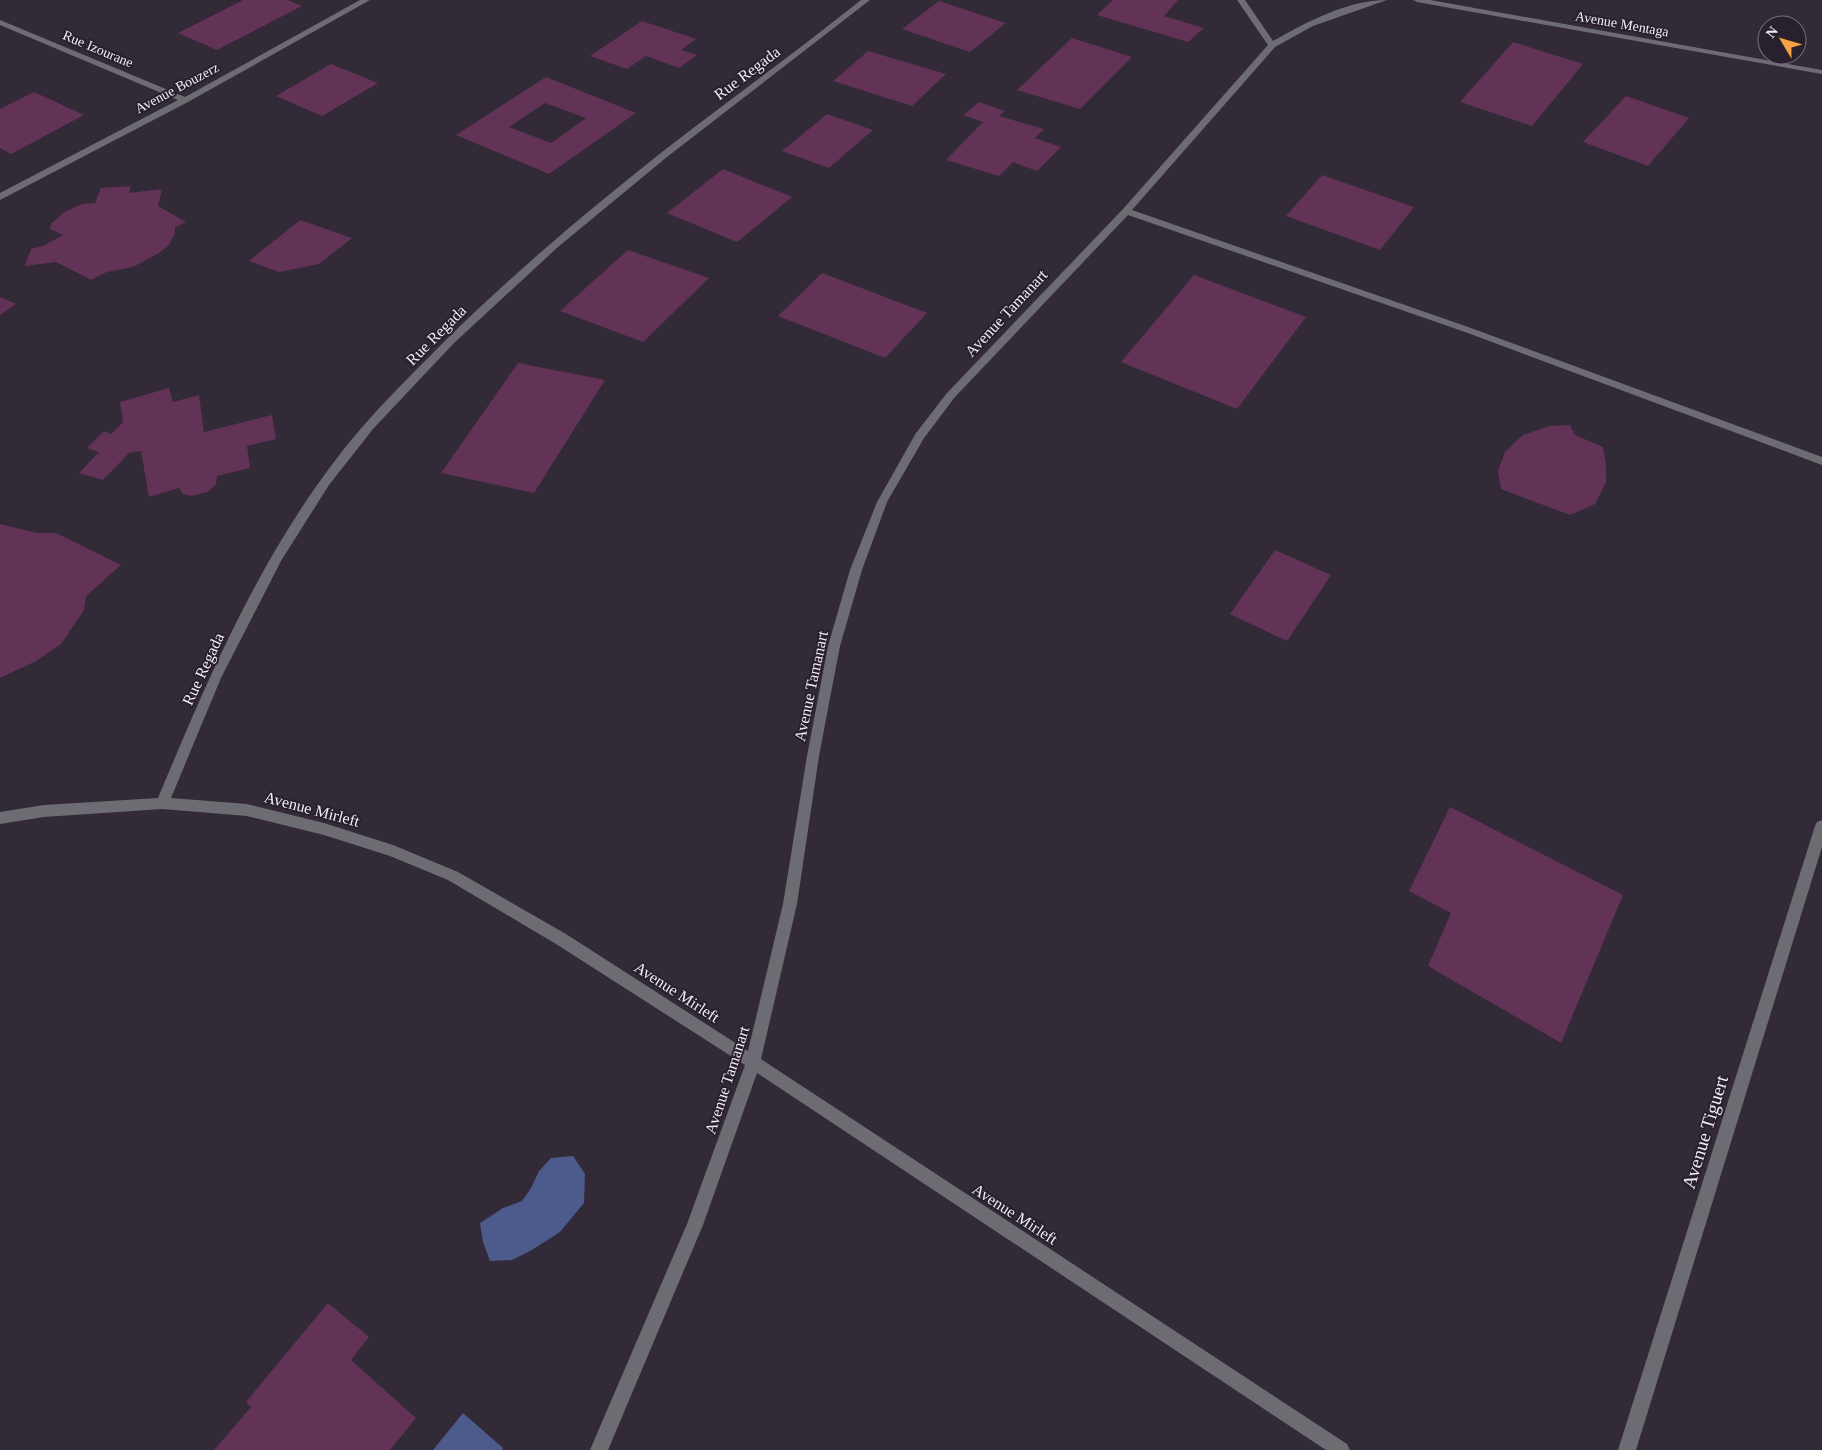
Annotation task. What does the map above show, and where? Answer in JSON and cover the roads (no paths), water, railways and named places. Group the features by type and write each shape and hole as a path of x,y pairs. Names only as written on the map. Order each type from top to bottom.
{"street":[{"name":"Avenue Bouzerz","path":"0,197 185,100 366,0"},
{"name":"Rue Regada","path":"162,803 211,685 269,568 326,481 380,414 442,348 510,284 699,128 866,0"},
{"path":"1241,0 1272,45"},
{"name":"Avenue Tamanart","path":"599,1450 695,1225 753,1062 790,904 834,646 856,570 882,502 920,436 951,395 1126,211 1272,45 1318,21 1383,0"},
{"name":"Avenue Mentaga","path":"1417,0 1822,72"},
{"name":"Rue Izourane","path":"0,22 185,100"},
{"path":"1126,211 1468,330 1822,461"},
{"name":"Avenue Mirleft","path":"0,818 44,811 162,803 247,810 324,829 393,851 454,876 561,939 753,1062 1341,1450"},
{"name":"Avenue Tiguert","path":"1627,1450 1822,826"}],"water":[{"path":"573,1156 585,1174 584,1203 560,1232 532,1250 512,1260 490,1261 483,1242 480,1223 503,1208 522,1201 539,1171 551,1158"},
{"path":"463,1413 503,1448 502,1450 433,1450"}]}
